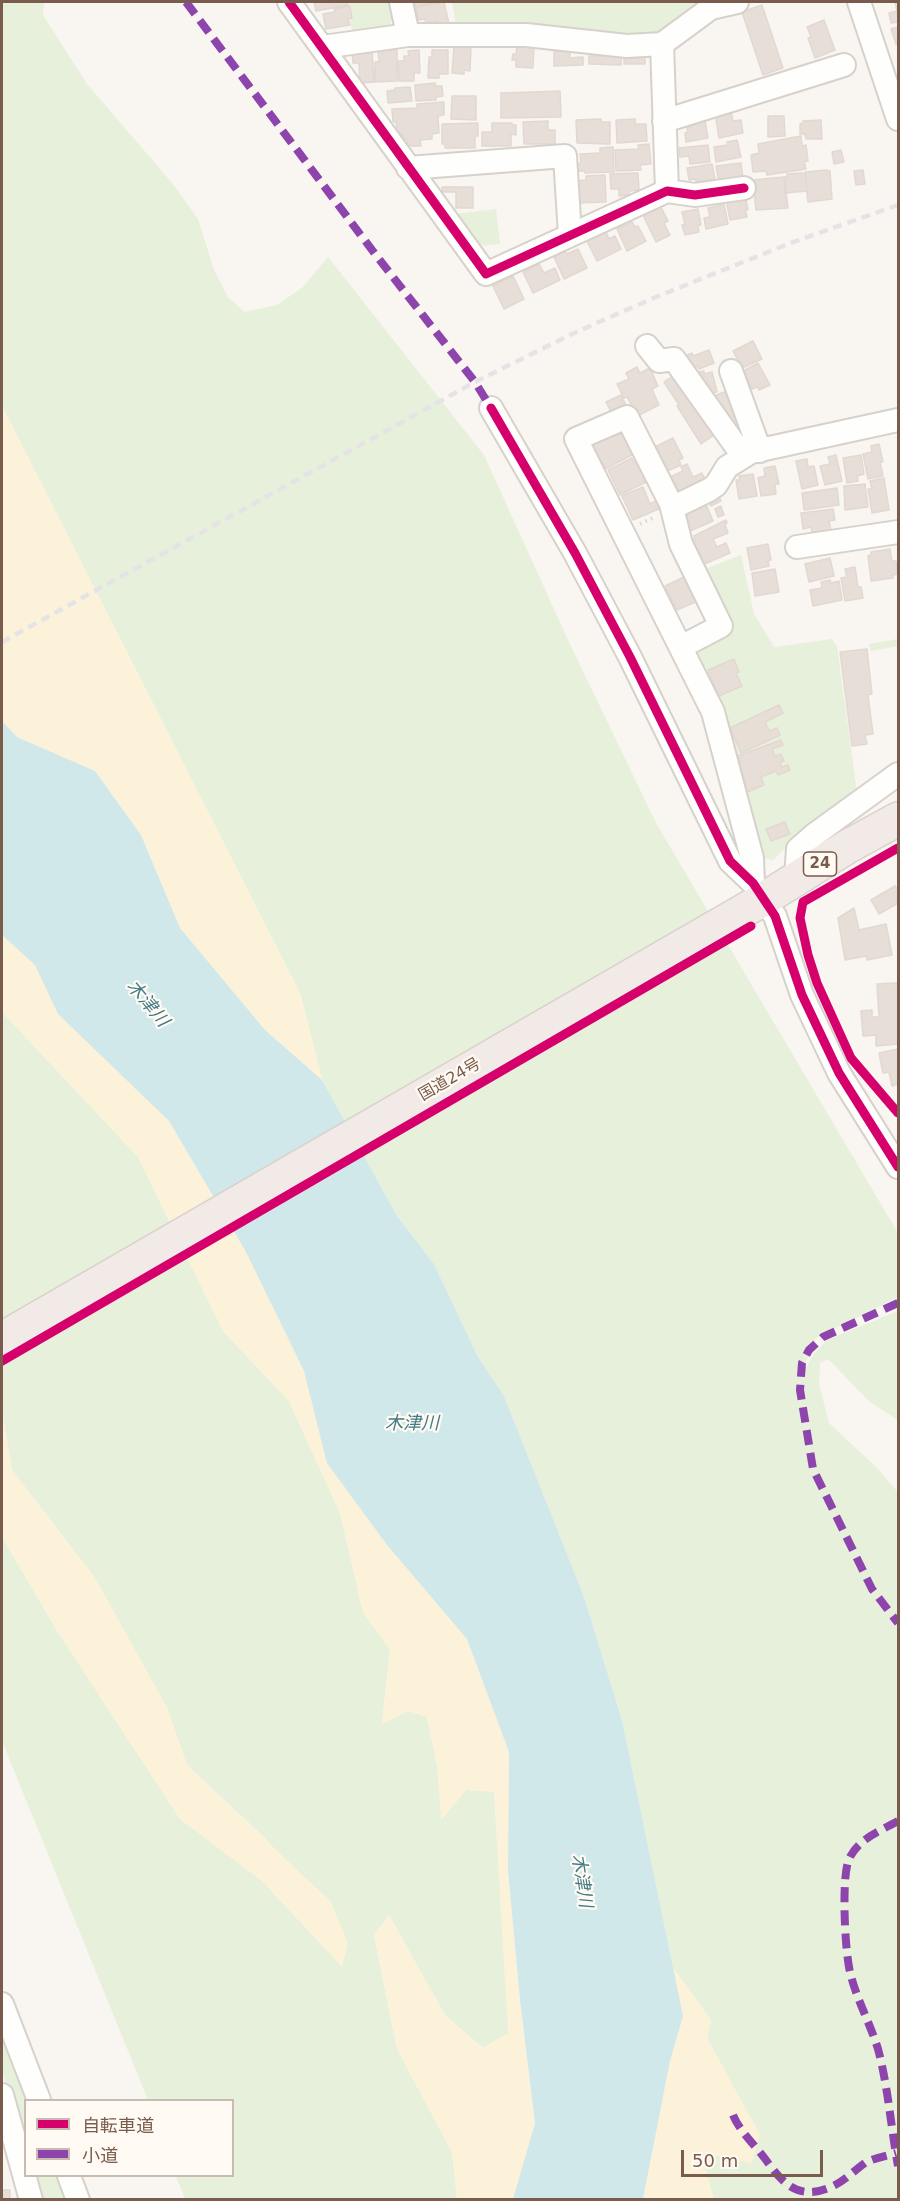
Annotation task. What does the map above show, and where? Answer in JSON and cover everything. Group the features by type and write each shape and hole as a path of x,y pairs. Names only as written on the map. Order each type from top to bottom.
{"highway":[{"name":"国道24号","path":"2,1339 753,897 796,878 898,819"}],"street":[{"path":"289,2 486,274 667,191 694,195 744,188"},
{"path":"401,2 408,35"},
{"path":"323,47 408,35 526,35 627,46 662,44 711,8 737,2"},
{"path":"859,2 898,119"},
{"path":"662,44 667,191"},
{"path":"664,121 844,65"},
{"path":"408,168 565,156 570,235"},
{"path":"647,345 659,361 674,359 752,453"},
{"path":"731,371 752,453"},
{"path":"491,408 575,553 630,657 730,861 753,897 775,916 802,995 839,1073 898,1167"},
{"path":"681,647 721,626 681,544 672,508 627,417 576,439 713,712 752,858 753,897"},
{"path":"672,508 709,490 716,485 727,467 752,453 898,420"},
{"path":"797,547 898,532"},
{"path":"796,878 798,849 898,774"},
{"path":"2,2004 39,2099"},
{"path":"2,2095 24,2174"},
{"path":"25,2177 31,2199"},
{"path":"70,2177 78,2199"}],"path":[{"path":"623,532 672,508"}],"green space":[{"path":"2,2 44,2 43,15 87,84 173,184 198,219 214,270 228,297 244,312 277,305 303,287 328,257 484,455 568,640 656,823 898,1233 898,1297 816,1338 805,1364 806,1368 813,1355 827,1340 898,1311 898,1420 870,1402 828,1359 820,1363 819,1384 829,1423 877,1468 898,1492 898,2199 714,2199 700,2153 728,2077 707,2038 711,2020 673,1968 622,1720 583,1594 504,1396 478,1357 434,1264 397,1216 322,1080 300,993 2,406"},
{"path":"347,2 391,2 392,13 388,27 378,31 352,30"},
{"path":"452,2 703,2 660,35 649,37 456,24"},
{"path":"496,209 500,244 478,246 454,214"},
{"path":"741,555 754,614 774,647 832,639 837,646 857,792 804,830 773,860 760,857 693,648 728,628 700,571","holes":["734,659 739,671 736,673 742,686 719,696 708,670","779,705 783,714 765,722 769,731 777,728 780,735 741,753 730,728","781,740 783,745 772,749 775,756 781,754 784,761 780,762 782,767 788,765 790,770 778,775 776,771 761,777 763,785 745,792 742,785 746,783 739,764 741,763 739,756"]},
{"path":"898,639 898,646 871,651 869,644"},
{"path":"2,1012 138,1157 223,1331 289,1401 340,1513 363,1612 390,1650 382,1723 408,1711 427,1717 437,1765 442,1819 466,1790 494,1791 509,2033 483,2048 445,2015 389,1915 374,1935 397,2049 452,2152 457,2199 185,2199 176,2177 234,2177 234,2099 148,2099 2,1741 2,1537 56,1629 180,1819 261,1880 342,1966 266,1839 187,1765 167,1708 95,1578 12,1470 2,1411"},
{"path":"2,2020 33,2099 24,2099 24,2147 2,2070"},
{"path":"33,2177 62,2177 71,2199 40,2199"}],"sand":[{"path":"2,406 300,993 322,1080 265,1030 180,928 141,835 95,771 17,737 2,721"},
{"path":"2,935 36,964 58,1014 169,1121 246,1252 304,1371 328,1463 387,1545 467,1639 509,1752 508,1870 520,2000 535,2123 513,2199 457,2199 452,2152 397,2049 374,1935 389,1915 445,2015 482,2048 508,2033 494,1792 466,1790 441,1820 437,1765 427,1717 408,1711 382,1724 390,1650 363,1612 340,1513 289,1401 223,1331 138,1157 2,1012"},
{"path":"2,1411 12,1470 95,1578 167,1708 187,1765 331,1902 348,1943 342,1967 261,1880 180,1819 56,1629 2,1537"},
{"path":"673,1968 711,2020 707,2038 760,2134 752,2163 701,2153 714,2199 643,2200 670,2061 683,2016"}],"water":[{"name":"木津川","path":"2,721 17,737 95,771 141,835 180,928 265,1030 322,1080 397,1216 434,1264 478,1357 504,1396 583,1594 622,1720 683,2016 670,2061 643,2199 513,2199 535,2123 520,2000 508,1870 509,1752 467,1639 387,1545 327,1463 304,1371 246,1252 169,1121 58,1014 35,965 2,935"}],"pier":[{"path":"362,1147 366,1154 231,1232 227,1226"}],"building":[{"path":"314,2 347,2 348,5 316,11"},
{"path":"414,2 434,2 416,7"},
{"path":"444,2 449,24 438,26 437,21 426,23 425,19 418,20 416,7"},
{"path":"895,2 898,2 898,22 891,23 889,13 897,11"},
{"path":"762,5 783,68 763,75 742,12"},
{"path":"350,6 352,18 348,19 350,25 326,29 323,14"},
{"path":"824,20 835,50 815,58 807,27"},
{"path":"898,27 898,44 896,44 891,29"},
{"path":"454,46 471,47 470,71 464,70 464,74 452,73"},
{"path":"517,46 534,47 533,68 516,67 516,60 512,60"},
{"path":"389,48 397,48 397,81 375,82 375,62 379,62 378,52 389,52"},
{"path":"372,49 374,82 360,83 359,63 353,63 352,52"},
{"path":"419,50 420,73 414,73 414,81 399,81 398,61 404,61 404,56 409,56 408,51"},
{"path":"432,50 448,50 448,74 439,74 439,78 428,78 429,57 432,57"},
{"path":"554,51 570,51 570,58 583,57 583,65 554,66"},
{"path":"589,56 621,56 621,65 589,64"},
{"path":"624,57 645,57 645,64 624,64"},
{"path":"435,83 436,86 442,86 443,96 436,97 436,100 416,101 415,85"},
{"path":"410,87 412,101 388,103 387,91"},
{"path":"560,91 561,117 501,118 501,93"},
{"path":"452,96 476,96 476,120 451,119"},
{"path":"444,102 444,115 438,116 439,133 432,134 432,139 420,140 421,146 407,146 407,139 402,139 402,134 397,134 392,109 417,108 417,104"},
{"path":"731,111 733,121 741,120 743,133 719,138 715,114"},
{"path":"768,116 784,116 785,136 768,137"},
{"path":"601,119 601,122 610,122 610,144 577,143 576,120"},
{"path":"635,119 635,124 646,124 647,141 617,143 616,120"},
{"path":"821,120 822,139 806,139 805,134 800,134 800,124 803,121"},
{"path":"548,121 548,130 555,130 555,144 524,144 523,122"},
{"path":"705,121 708,138 686,142 685,133 688,132 687,127 691,127 690,123"},
{"path":"478,123 475,148 445,148 445,144 442,144 442,124"},
{"path":"492,123 516,125 516,135 511,134 511,146 482,146 482,132 492,132"},
{"path":"801,136 802,146 806,145 808,161 804,162 806,169 767,175 766,171 753,172 751,155 759,153 758,144"},
{"path":"737,140 741,157 716,162 714,147 728,145 727,142"},
{"path":"649,144 651,164 640,165 641,170 616,171 615,150 639,149 638,145"},
{"path":"708,145 710,162 690,164 689,156 680,157 679,148"},
{"path":"613,147 614,172 576,171 576,164 581,163 580,154 600,153 600,148"},
{"path":"841,150 844,162 834,164 832,152"},
{"path":"741,163 743,178 719,182 716,166"},
{"path":"712,164 715,179 696,182 696,179 689,180 687,168"},
{"path":"863,170 865,184 856,185 854,171"},
{"path":"830,171 832,199 808,202 805,172"},
{"path":"638,173 639,190 629,191 629,195 619,196 619,189 611,189 610,174"},
{"path":"787,174 805,174 807,191 785,193 784,177 787,177"},
{"path":"605,175 606,202 577,203 576,181 586,180 586,176"},
{"path":"784,177 788,208 756,210 753,180"},
{"path":"442,187 473,187 473,208 456,208 456,192 442,192"},
{"path":"745,195 747,217 730,220 726,199"},
{"path":"724,204 728,224 706,229 704,218 710,217 708,208"},
{"path":"661,207 668,221 664,223 670,235 656,242 643,215"},
{"path":"698,209 701,225 698,226 699,232 685,235 682,212"},
{"path":"632,222 635,227 638,226 646,241 627,251 617,229"},
{"path":"606,232 609,239 615,236 621,249 597,261 587,241"},
{"path":"578,249 587,268 564,279 554,257 565,251 567,254"},
{"path":"539,264 544,273 555,268 560,280 533,293 523,272"},
{"path":"513,276 524,299 504,309 493,286"},
{"path":"753,341 762,359 742,368 733,351"},
{"path":"709,350 714,363 689,370 683,357"},
{"path":"758,363 770,385 759,390 758,387 752,389 743,371"},
{"path":"637,367 640,373 650,368 658,386 652,389 659,405 637,416 617,384 629,379 626,373"},
{"path":"704,371 704,374 712,372 717,392 705,394 692,373"},
{"path":"677,373 717,433 701,444 664,382"},
{"path":"727,391 735,409 733,410 737,425 730,428 714,396"},
{"path":"621,395 628,409 613,416 606,402"},
{"path":"621,429 634,454 605,469 592,444"},
{"path":"673,438 683,458 679,460 681,465 665,472 653,448"},
{"path":"879,444 883,476 868,479 863,454 872,452 871,446"},
{"path":"836,455 842,481 825,485 820,466 830,464 828,457"},
{"path":"861,455 864,474 857,476 858,481 847,483 843,458"},
{"path":"632,458 634,463 638,460 648,481 620,495 608,470"},
{"path":"807,459 808,467 814,466 818,485 802,489 796,461"},
{"path":"687,464 693,477 702,473 706,482 677,497 668,478 683,471 681,467"},
{"path":"775,466 779,484 775,484 776,494 761,496 758,478 765,476 764,468"},
{"path":"753,474 757,496 739,499 736,480 740,480 739,476"},
{"path":"884,478 889,510 872,513 868,489 872,489 870,481"},
{"path":"865,484 868,507 845,510 844,486"},
{"path":"643,487 650,504 658,500 661,508 633,520 622,496"},
{"path":"837,488 839,505 804,510 802,493"},
{"path":"718,494 721,501 711,506 708,499"},
{"path":"705,502 713,521 690,531 682,512"},
{"path":"721,506 724,515 718,517 715,509"},
{"path":"833,509 835,520 829,521 831,530 812,533 811,527 803,529 801,513"},
{"path":"726,520 728,533 713,539 717,547 726,543 730,553 702,565 691,540 695,539 694,536"},
{"path":"768,544 771,560 768,561 769,566 751,570 747,548"},
{"path":"890,549 892,561 896,561 898,574 893,575 893,578 871,581 868,556 871,552"},
{"path":"830,558 834,576 809,582 805,564"},
{"path":"855,567 858,587 861,587 863,598 845,601 841,578 847,577 845,569"},
{"path":"775,569 779,592 755,596 752,573"},
{"path":"686,576 700,600 677,610 665,586"},
{"path":"830,580 831,583 839,581 842,600 813,606 810,590 822,588 821,582"},
{"path":"867,649 872,694 868,695 873,734 865,735 867,744 852,746 840,652"},
{"path":"734,659 739,672 736,673 742,686 719,696 708,670"},
{"path":"779,705 783,713 765,722 769,731 777,728 780,735 741,753 730,728"},
{"path":"781,740 783,745 772,749 775,756 781,754 784,761 780,762 782,767 788,765 790,770 778,775 776,771 761,777 764,785 745,793 742,784 746,783 738,756"},
{"path":"785,822 790,834 771,841 766,829"},
{"path":"895,886 898,887 898,903 879,914 871,900"},
{"path":"854,908 859,930 886,924 892,955 867,960 866,956 845,960 838,918"},
{"path":"898,983 898,1044 876,1046 876,1035 863,1036 861,1011 872,1010 872,1017 879,1017 877,984"},
{"path":"898,1049 898,1084 892,1086 889,1072 883,1073 879,1053"},
{"path":"2,2190 10,2190 10,2200 2,2200"}],"railway":[{"path":"2,642 475,382 574,333 788,244 898,205"}],"marked path":[{"path":"186,2 375,254 475,382 491,408"},
{"path":"898,1303 823,1337 809,1350 802,1363 800,1390 813,1469 872,1589 898,1623"},
{"path":"898,1821 870,1836 853,1852 847,1868 844,1898 850,1972 878,2049 898,2166"},
{"path":"733,2115 744,2133 779,2176 793,2188 801,2191 820,2191 831,2187 865,2163 896,2153"}],"cycle path":[{"path":"289,2 486,274 667,191 695,195 744,188"},
{"path":"491,408 575,553 630,657 730,861 753,883 775,916 802,995 839,1073 898,1167"},
{"path":"898,848 803,902 800,918 817,983 851,1058 898,1113"},
{"path":"2,1361 751,926"}]}
